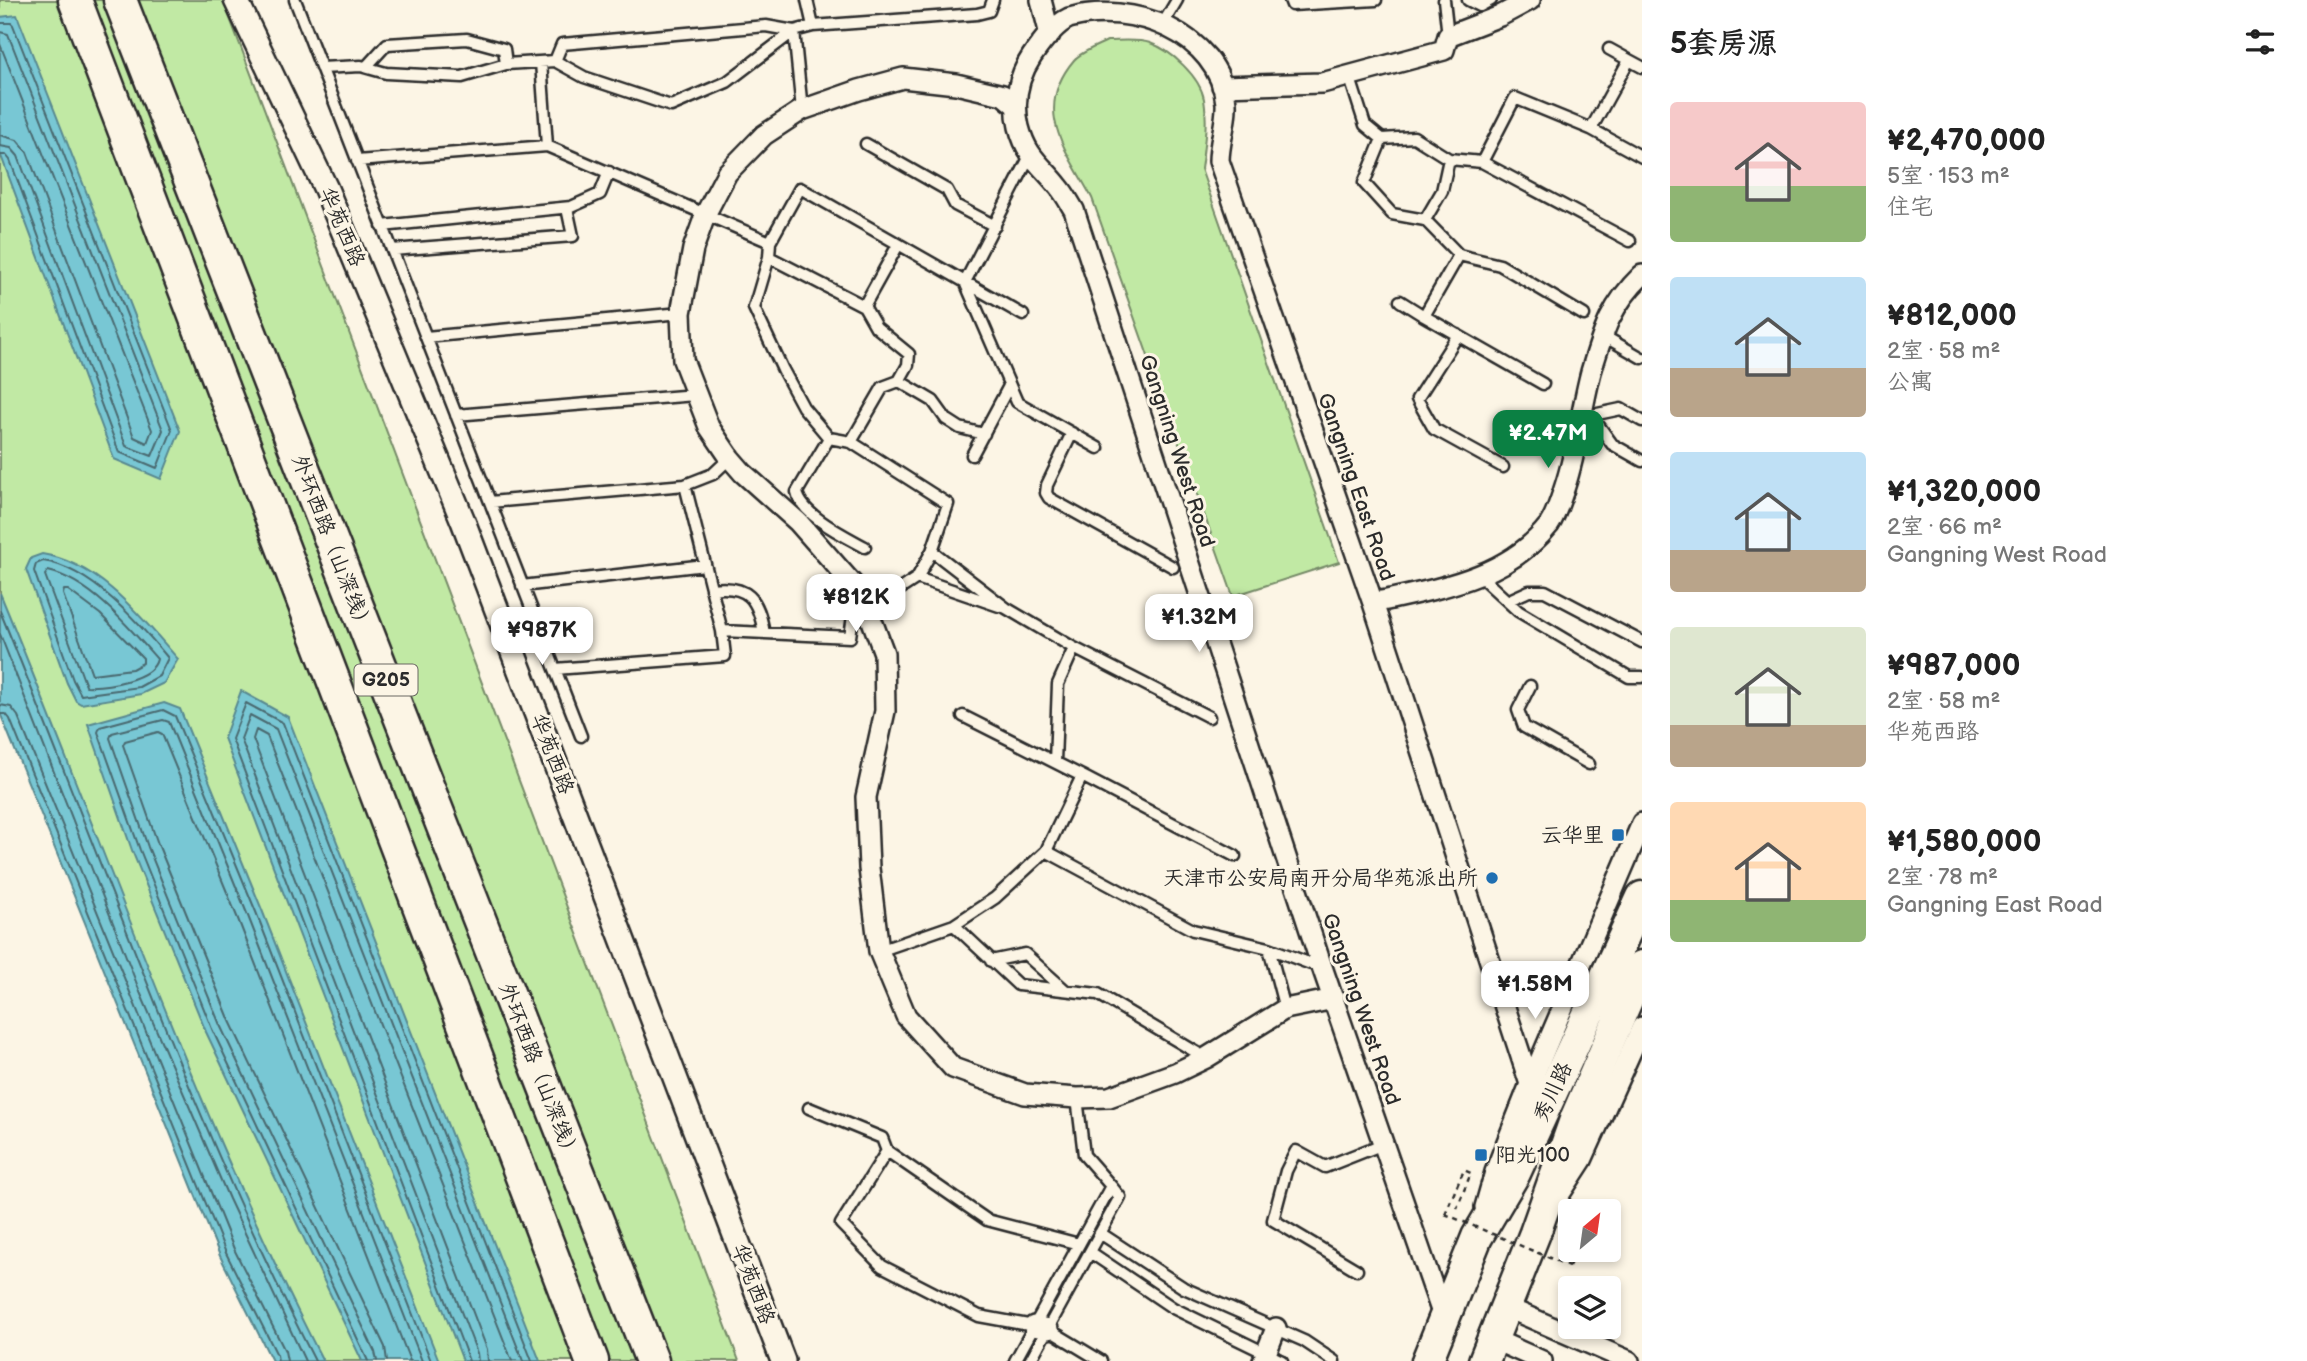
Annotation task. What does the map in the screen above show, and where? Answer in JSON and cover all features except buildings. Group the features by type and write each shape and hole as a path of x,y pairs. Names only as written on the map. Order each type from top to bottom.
{"highway":[{"name":"G205","path":"75,0 592,1361"},
{"name":"外环西路（山深线）","path":"120,0 652,1361"}],"main road":[{"name":"秀川路","path":"1427,1361 1477,1237 1521,1161 1642,897"},
{"name":"秀川路","path":"1488,1350 1535,1233 1576,1117 1642,966"}],"street":[{"name":"华苑西路","path":"236,0 327,189 463,521 783,1361"},
{"path":"1041,0 1050,35"},
{"path":"1222,86 1322,83 1444,50 1448,36 1500,16 1530,0"},
{"name":"Gangning East Road","path":"1066,18 1088,5 1137,10 1192,39 1213,61 1226,104 1219,161 1373,603 1530,1084"},
{"name":"Gangning West Road","path":"1066,18 1026,65 1015,105 1019,128 1030,156 1058,186 1074,210 1321,964 1444,1319"},
{"path":"1015,105 1003,95 956,84 903,78 802,110 764,135 727,173 706,213 693,249 681,313 683,360 709,427 743,473 798,522 857,589 884,653 885,711 866,797 869,868 879,951 906,1016 953,1068 1025,1094 1077,1098 1109,1097 1175,1073 1206,1058 1285,1009 1334,999"},
{"path":"1373,603 1469,580 1518,555 1550,524 1566,485 1586,416 1605,324 1630,287 1642,275"},
{"path":"1477,1237 1495,1172 1530,1084 1642,823"},
{"path":"1535,1233 1582,1160 1642,1027"},
{"path":"1506,1307 1629,1361"},
{"path":"1271,1358 1276,1328"},
{"path":"1488,1350 1542,1361"}],"lane":[{"path":"295,0 581,736"},
{"path":"807,0 813,26"},
{"path":"321,68 366,67 386,73 462,77 506,64 555,61 584,77 671,106 727,82 794,31 813,26 976,14 989,10 993,0"},
{"path":"1164,22 1177,0"},
{"path":"1290,0 1292,5 1376,0"},
{"path":"1444,0 1448,36"},
{"path":"1468,0 1480,6 1491,0"},
{"path":"555,61 562,44 766,26 794,31"},
{"path":"794,31 802,110"},
{"path":"366,67 387,44 467,39 504,50 506,64"},
{"path":"1609,49 1642,67"},
{"path":"1591,129 1629,60"},
{"path":"541,62 547,146"},
{"path":"1349,75 1365,125 1382,139 1414,137 1449,159 1482,162 1630,241"},
{"path":"1482,162 1515,98 1591,129 1642,157"},
{"path":"1382,139 1364,183 1392,214 1425,220 1459,255 1500,265 1584,315"},
{"path":"866,145 947,190 955,205 995,226"},
{"path":"357,161 547,146 770,242"},
{"path":"965,282 1030,156"},
{"path":"1425,220 1442,191 1449,159"},
{"path":"382,226 567,208 600,194 609,172"},
{"path":"868,610 917,578 932,551 948,504 851,442 829,438 803,407 754,308 769,257 770,242 800,188 1023,315"},
{"path":"392,250 573,236 567,208"},
{"path":"864,306 898,245"},
{"path":"1424,316 1459,255"},
{"path":"769,257 864,306 876,327 909,354 908,365 899,381 883,387 851,442"},
{"path":"965,282 1017,402 1098,448"},
{"path":"1400,301 1543,384"},
{"path":"426,337 681,313"},
{"path":"1458,335 1417,399 1434,429 1503,467"},
{"path":"1602,335 1642,358"},
{"path":"899,381 933,401 946,419 960,428 984,434"},
{"path":"972,455 1009,386"},
{"path":"456,415 695,395"},
{"path":"1586,416 1621,409 1642,421"},
{"path":"1586,416 1612,444 1642,461"},
{"path":"1072,433 1047,485 1046,493 1049,498 1174,567"},
{"path":"829,438 797,492 799,500 828,527 865,547"},
{"path":"490,502 685,485 713,474 730,458"},
{"path":"555,669 725,656 722,631 685,485"},
{"path":"932,551 1006,608 1074,648 1209,717"},
{"path":"523,586 705,565"},
{"path":"1479,575 1518,611 1629,677 1642,677"},
{"path":"917,578 1006,608"},
{"path":"711,589 728,587 746,593 759,608 764,633"},
{"path":"722,631 850,637 857,589"},
{"path":"1507,601 1529,591 1545,591 1642,642"},
{"path":"1055,762 1058,684 1074,648"},
{"path":"1530,686 1518,710 1524,727 1589,764"},
{"path":"963,716 1236,856"},
{"path":"879,951 954,925 995,898 1046,851 1082,776"},
{"path":"1046,851 1193,930 1269,948 1311,964 1321,964"},
{"path":"954,925 1018,985 1098,994 1206,1058"},
{"path":"1269,948 1285,1009"},
{"path":"991,961 1025,954 1065,990"},
{"path":"1015,1361 1041,1328 1090,1252 1119,1197 1084,1155 1077,1098"},
{"path":"809,1108 882,1138 887,1151 987,1220 1079,1244"},
{"path":"1357,1270 1273,1220 1286,1171 1296,1151 1325,1167 1383,1144"},
{"path":"887,1151 841,1224 881,1266 979,1316 1041,1328 1101,1361"},
{"path":"1031,1361 1041,1328 1079,1244 1111,1186"},
{"path":"1100,1233 1184,1288 1304,1341 1334,1361"},
{"path":"1090,1252 1173,1308 1271,1358"}],"path":[{"path":"1457,1208 1471,1173 1464,1170 1445,1214 1558,1261"}],"green space":[{"path":"0,0 223,0 739,1361 284,1361 0,685"},
{"path":"1107,41 1150,43 1183,65 1197,82 1204,99 1206,126 1201,169 1339,562 1233,596 1092,198 1064,147 1054,114 1055,96 1061,79 1074,60"}],"water":[{"path":"17,15 180,431 161,479 114,459 0,153 0,17"},
{"path":"42,554 83,568 118,594 134,610 178,659 164,683 141,694 81,704 76,701 26,569 31,558"},
{"path":"0,593 192,1077 233,1172 323,1361 272,1361 220,1256 0,713"},
{"path":"241,691 288,717 540,1361 463,1361 224,738"},
{"path":"164,703 180,709 439,1361 362,1361 206,1032 133,853 88,724"}],"place":[{"name":"云华里","path":"1618,835"},
{"name":"天津市公安局南开分局华苑派出所","path":"1492,878"},
{"name":"阳光100","path":"1481,1155"}]}
